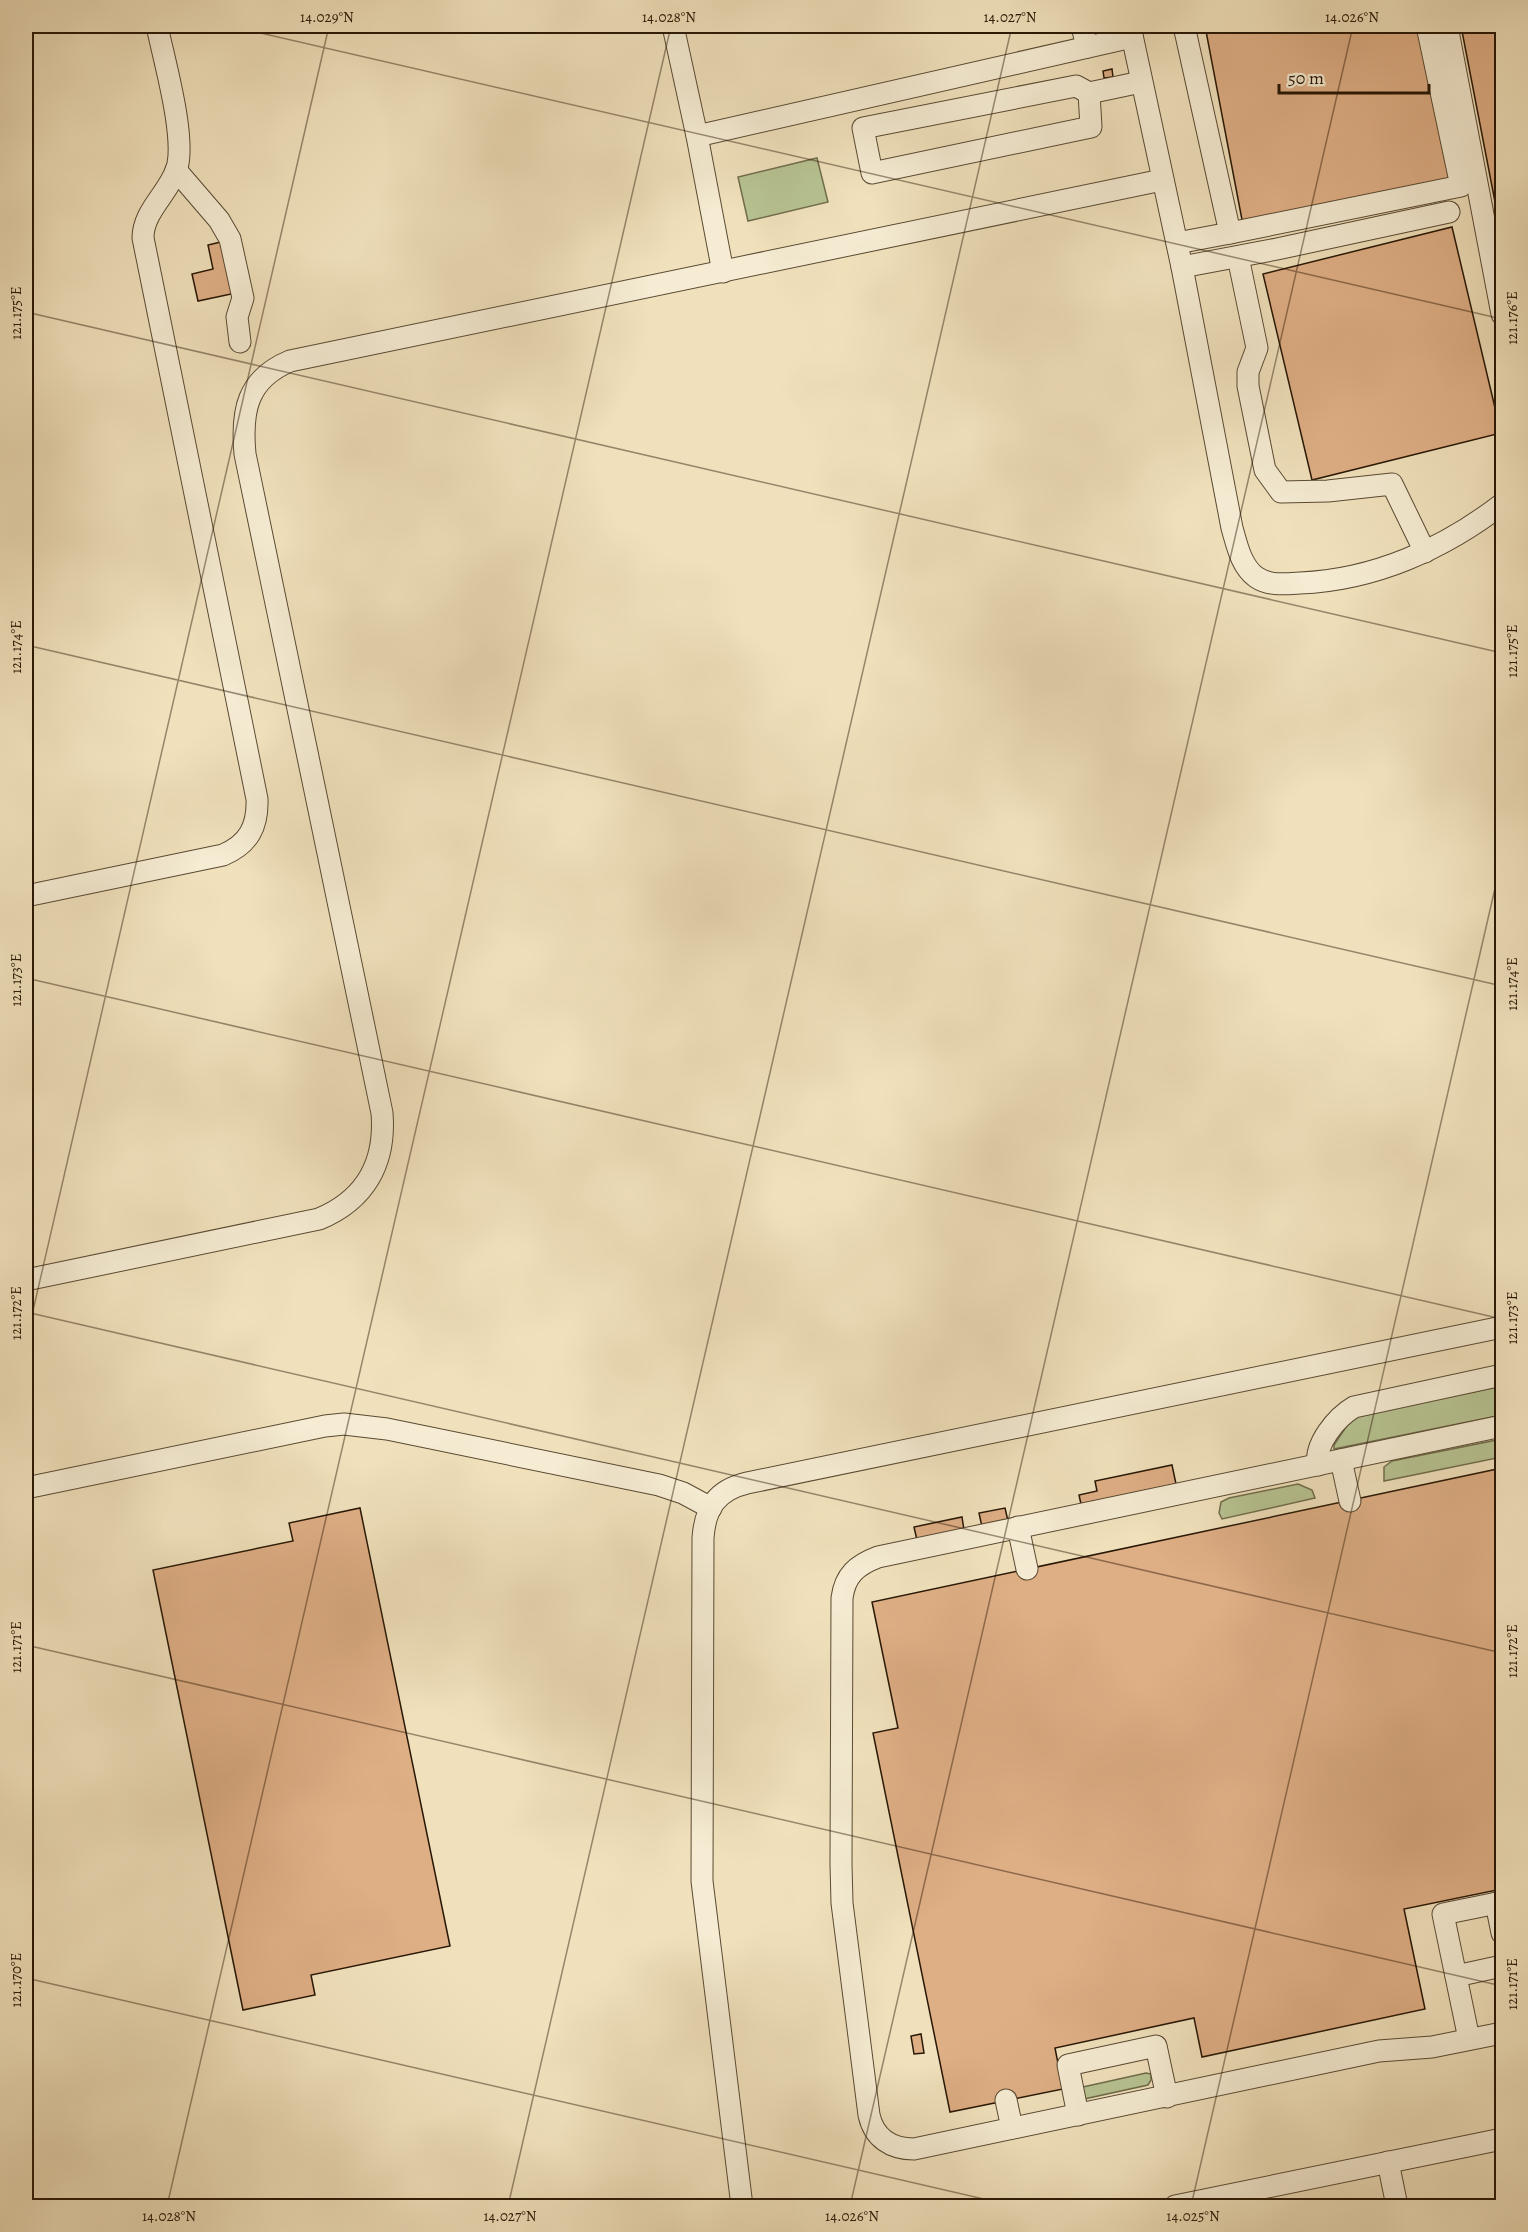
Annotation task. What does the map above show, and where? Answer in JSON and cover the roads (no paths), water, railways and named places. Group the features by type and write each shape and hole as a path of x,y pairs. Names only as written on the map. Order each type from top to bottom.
{"street":[{"path":"26,896 223,855 233,851 247,840 256,820 257,799 143,238 146,222 176,170 180,139 157,26"},
{"path":"673,26 723,272"},
{"path":"1082,26 1087,47"},
{"path":"1184,26 1230,233"},
{"path":"1177,243 1461,186 1427,26"},
{"path":"1447,26 1503,314"},
{"path":"697,136 1087,47 1131,31 1182,267 1232,528 1238,548 1251,573 1272,584 1325,581 1374,571 1425,552 1468,528 1503,504"},
{"path":"1089,93 1091,127 872,173 863,128 1076,86 1089,93 1141,82"},
{"path":"176,170 219,220 230,239 243,298 237,317 240,342"},
{"path":"26,1280 319,1219 345,1206 355,1197 365,1185 379,1157 383,1128 382,1113 245,454 243,432 245,412 252,392 261,379 274,368 290,361 1162,180"},
{"path":"1182,267 1449,212"},
{"path":"1239,257 1257,348 1248,372 1248,386 1265,471 1281,492 1328,491 1392,484 1425,552"},
{"path":"742,2206 702,1881 703,1545 704,1532 711,1509 724,1492 747,1483 1503,1327"},
{"path":"1318,1465 1318,1452 1331,1429 1343,1414 1354,1407 1503,1375"},
{"path":"26,1488 325,1425 344,1424 387,1428 659,1485 683,1493 711,1509"},
{"path":"1503,1426 878,1557 857,1566 846,1582 842,1598 841,1883 870,2122 884,2141 905,2149 1379,2052 1432,2047 1503,2032"},
{"path":"1341,1460 1350,1501"},
{"path":"1018,1527 1027,1569"},
{"path":"1469,2039 1443,1914 1499,1902 1503,1933"},
{"path":"1456,1976 1503,1966"},
{"path":"1078,2115 1068,2065 1156,2046 1167,2097"},
{"path":"1006,2100 1012,2128"},
{"path":"1175,2206 1503,2139"},
{"path":"1388,2162 1397,2206"}]}
